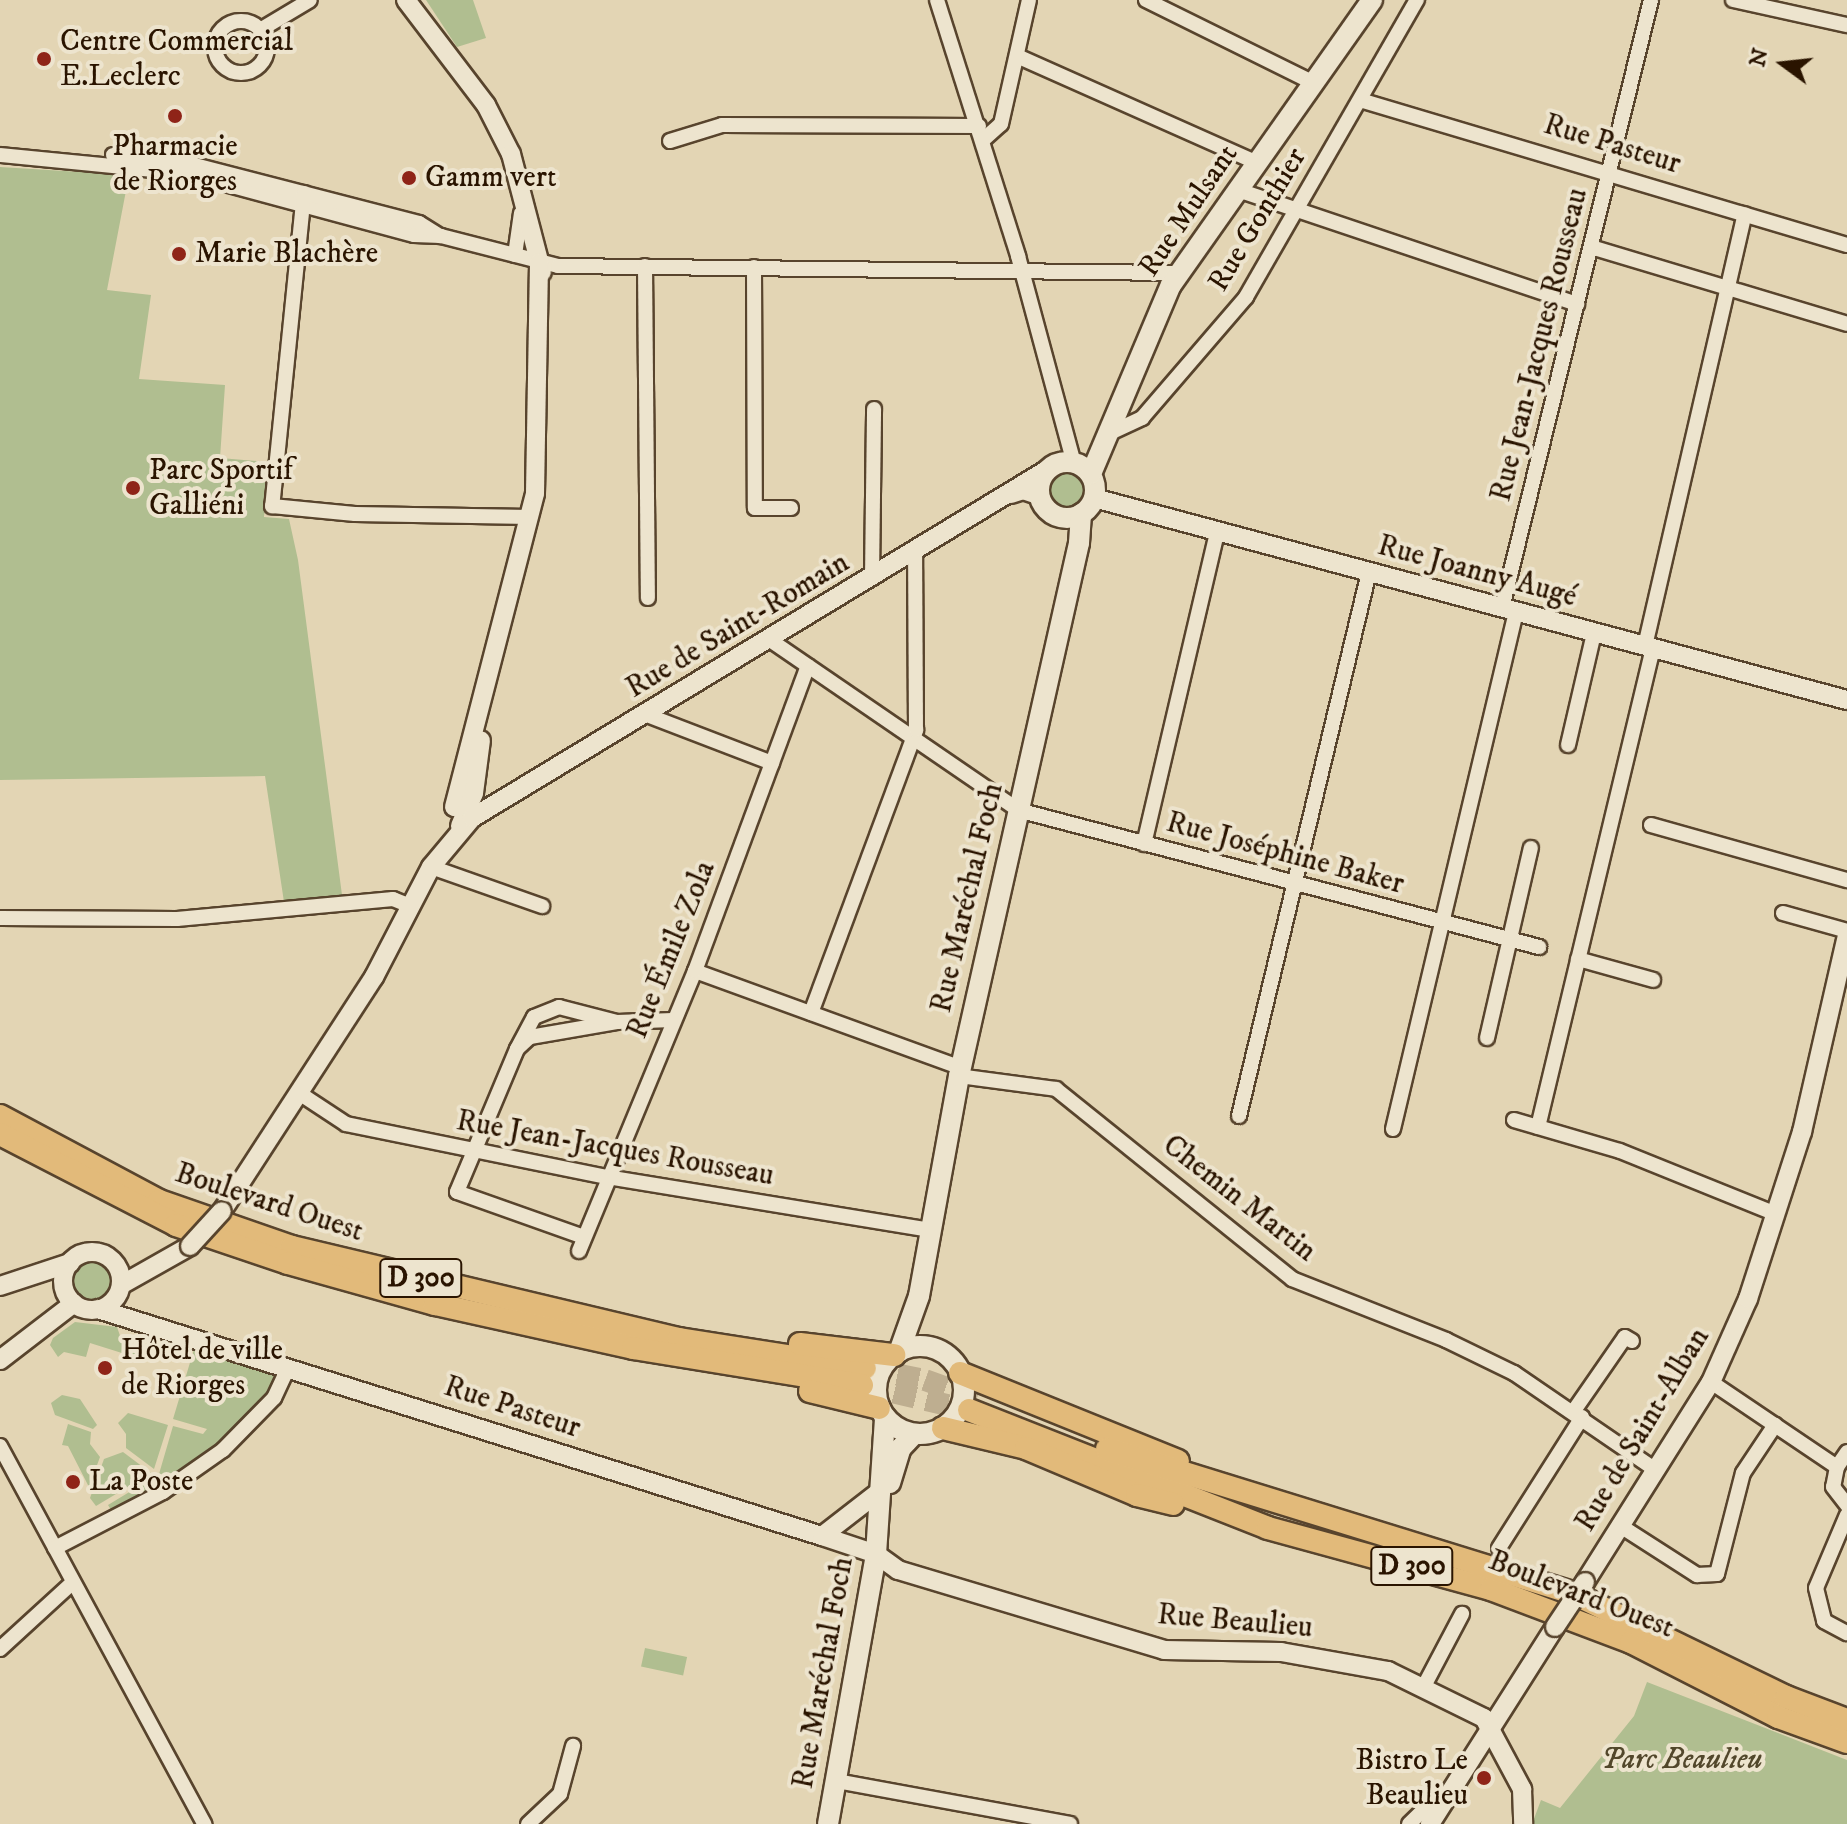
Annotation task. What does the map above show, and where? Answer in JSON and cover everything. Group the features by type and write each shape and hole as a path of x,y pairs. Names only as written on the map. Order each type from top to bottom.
{"main road":[{"name":"Rue Mulsant","path":"1082,468 1108,434 1179,273 1372,0"},
{"path":"1050,468 1082,468 1088,506 1054,514 1040,496 1040,483 1050,468"},
{"name":"Rue Maréchal Foch","path":"897,1353 919,1296 960,1072 1088,506"},
{"name":"Boulevard Ouest","path":"0,1116 159,1201 292,1247 679,1339 864,1377 633,1348 435,1304 257,1254 176,1225 0,1134"},
{"name":"Rue Maréchal Foch","path":"919,1296 932,1348"},
{"path":"435,1304 630,1361 882,1412 914,1434 943,1428 1026,1448 1137,1495 1268,1528"},
{"path":"602,1321 897,1353 932,1348 960,1373 1270,1503"},
{"path":"882,1412 878,1377 897,1353"},
{"path":"943,1428 961,1406 960,1373"},
{"name":"Boulevard Ouest","path":"1847,1720 1786,1697 1574,1594 1491,1565 1270,1503 973,1405 1268,1528 1491,1589 1631,1642 1778,1717 1847,1742"},
{"name":"Rue Maréchal Foch","path":"828,1824 876,1554 882,1412"},
{"name":"Rue Maréchal Foch","path":"875,1533 901,1448 914,1434"}],"street":[{"path":"406,0 418,7 486,105 511,154 547,288 547,338 530,517 487,684 467,801"},
{"path":"937,0 981,133 1082,468"},
{"path":"670,141 722,125 981,133 1001,124 1029,0"},
{"path":"1146,0 1314,83"},
{"name":"Rue Gonthier","path":"1108,434 1142,418 1246,297 1417,0"},
{"name":"Rue Jean-Jacques Rousseau","path":"1393,1129 1442,923 1577,304 1651,0"},
{"path":"1733,0 1847,25"},
{"path":"260,30 302,2"},
{"path":"1017,56 1257,163"},
{"name":"Rue Pasteur","path":"1360,100 1847,245"},
{"path":"0,155 45,157 61,152 160,158 303,198 419,223 441,236 539,262 1179,273"},
{"path":"511,154 521,215 515,255"},
{"path":"1238,190 1577,304"},
{"path":"303,198 272,506 355,514 530,517"},
{"path":"1538,1127 1745,214"},
{"path":"1591,247 1847,324"},
{"path":"645,266 648,598"},
{"path":"754,267 755,508 791,508"},
{"path":"872,578 874,409"},
{"name":"Rue de Saint-Romain","path":"467,801 503,800 1050,468"},
{"name":"Rue de Saint-Romain","path":"1001,499 1023,490 1040,496"},
{"name":"Rue Joanny Augé","path":"1088,506 1217,533 1847,700"},
{"path":"1144,844 1217,533"},
{"path":"811,1013 914,740 915,551"},
{"path":"1239,1116 1369,572"},
{"path":"1568,745 1594,633"},
{"name":"Rue Joséphine Baker","path":"770,640 1018,810 1539,947"},
{"name":"Rue Émile Zola","path":"579,1251 607,1177 695,971 808,666"},
{"path":"647,715 772,763"},
{"name":"Rue de Saint-Romain","path":"431,867 455,836 467,801"},
{"name":"Rue de Saint-Romain","path":"119,1291 190,1246 222,1211 374,977 467,801"},
{"path":"1651,825 1847,880"},
{"path":"1487,1038 1531,848"},
{"path":"431,867 542,906"},
{"path":"0,918 177,919 393,899 410,906"},
{"path":"1783,913 1847,934"},
{"name":"Rue de Saint-Alban","path":"1430,1824 1711,1382 1755,1282 1802,1132 1847,934"},
{"path":"1578,959 1653,980"},
{"name":"Chemin Martin","path":"695,971 960,1072 1056,1089 1292,1279 1446,1340 1514,1373 1654,1469"},
{"path":"584,1237 457,1192 517,1049 534,1017 544,1010 572,1009 617,1022"},
{"path":"517,1049 530,1037 617,1022 673,1020"},
{"name":"Rue Jean-Jacques Rousseau","path":"299,1093 346,1124 607,1177 930,1230"},
{"path":"1514,1120 1620,1151 1776,1214"},
{"path":"0,1286 28,1279 94,1253 116,1265 151,1268"},
{"path":"0,1360 69,1296 70,1263"},
{"path":"116,1265 119,1291 130,1320"},
{"path":"28,1279 98,1309 119,1291"},
{"name":"Rue Pasteur","path":"98,1309 876,1554"},
{"path":"1499,1548 1625,1337 1632,1341"},
{"path":"55,1548 163,1492 223,1450 274,1398 288,1368"},
{"path":"1711,1382 1837,1467"},
{"path":"1619,1525 1697,1575 1717,1574 1743,1473 1775,1425"},
{"path":"0,1446 204,1824"},
{"path":"1847,1452 1837,1467 1833,1487 1847,1505"},
{"path":"822,1536 880,1491"},
{"path":"1847,1515 1816,1588 1824,1621 1847,1633"},
{"name":"Rue Beaulieu","path":"876,1554 898,1570 1164,1650 1281,1652 1388,1671 1484,1718 1490,1728"},
{"path":"0,1649 72,1583"},
{"path":"1423,1688 1462,1614"},
{"path":"1490,1728 1522,1789 1523,1824"},
{"path":"528,1824 560,1794 573,1746"},
{"path":"836,1781 1070,1824"},
{"path":"1409,1824 1433,1801 1447,1797"}],"green space":[{"path":"426,0 473,0 486,38 457,47"},
{"name":"Parc Sportif Galliéni","path":"0,167 129,175 107,290 151,295 139,379 225,385 220,458 269,462 264,517 289,519 298,560 342,895 284,902 265,776 0,780"},
{"path":"1068,471 1081,476 1086,489 1081,502 1068,507 1055,502 1050,489 1055,476"},
{"path":"91,1259 106,1266 113,1281 106,1296 91,1303 76,1296 69,1281 76,1266"},
{"path":"75,1322 117,1327 126,1353 144,1349 141,1359 90,1343 86,1357 64,1352 58,1357 50,1345 53,1338"},
{"path":"195,1346 278,1372 269,1395 221,1447 114,1515 108,1505 159,1474 173,1426 203,1434 207,1429 173,1419"},
{"path":"62,1395 80,1399 97,1425 93,1429 55,1415 51,1403"},
{"path":"128,1413 168,1425 154,1469 126,1448 126,1434 118,1423"},
{"path":"68,1424 91,1432 90,1444 100,1457 89,1487 68,1446 62,1445"},
{"path":"123,1452 151,1473 96,1506 90,1498 104,1459"},
{"path":"645,1648 687,1657 683,1676 641,1667"},
{"name":"Parc Beaulieu","path":"1647,1682 1847,1760 1847,1824 1532,1824 1541,1800 1560,1808 1634,1716"}],"tunnel":[{"path":"865,1368 925,1380 977,1399"},
{"path":"862,1385 969,1410"}],"place":[{"name":"Centre Commercial E.Leclerc","path":"44,59"},
{"name":"Pharmacie de Riorges","path":"175,116"},
{"name":"Gamm vert","path":"409,178"},
{"name":"Marie Blachère","path":"179,254"},
{"name":"Parc Sportif Galliéni","path":"133,488"},
{"name":"Hôtel de ville de Riorges","path":"105,1368"},
{"name":"La Poste","path":"73,1482"},
{"name":"Bistro Le Beaulieu","path":"1484,1778"}]}
